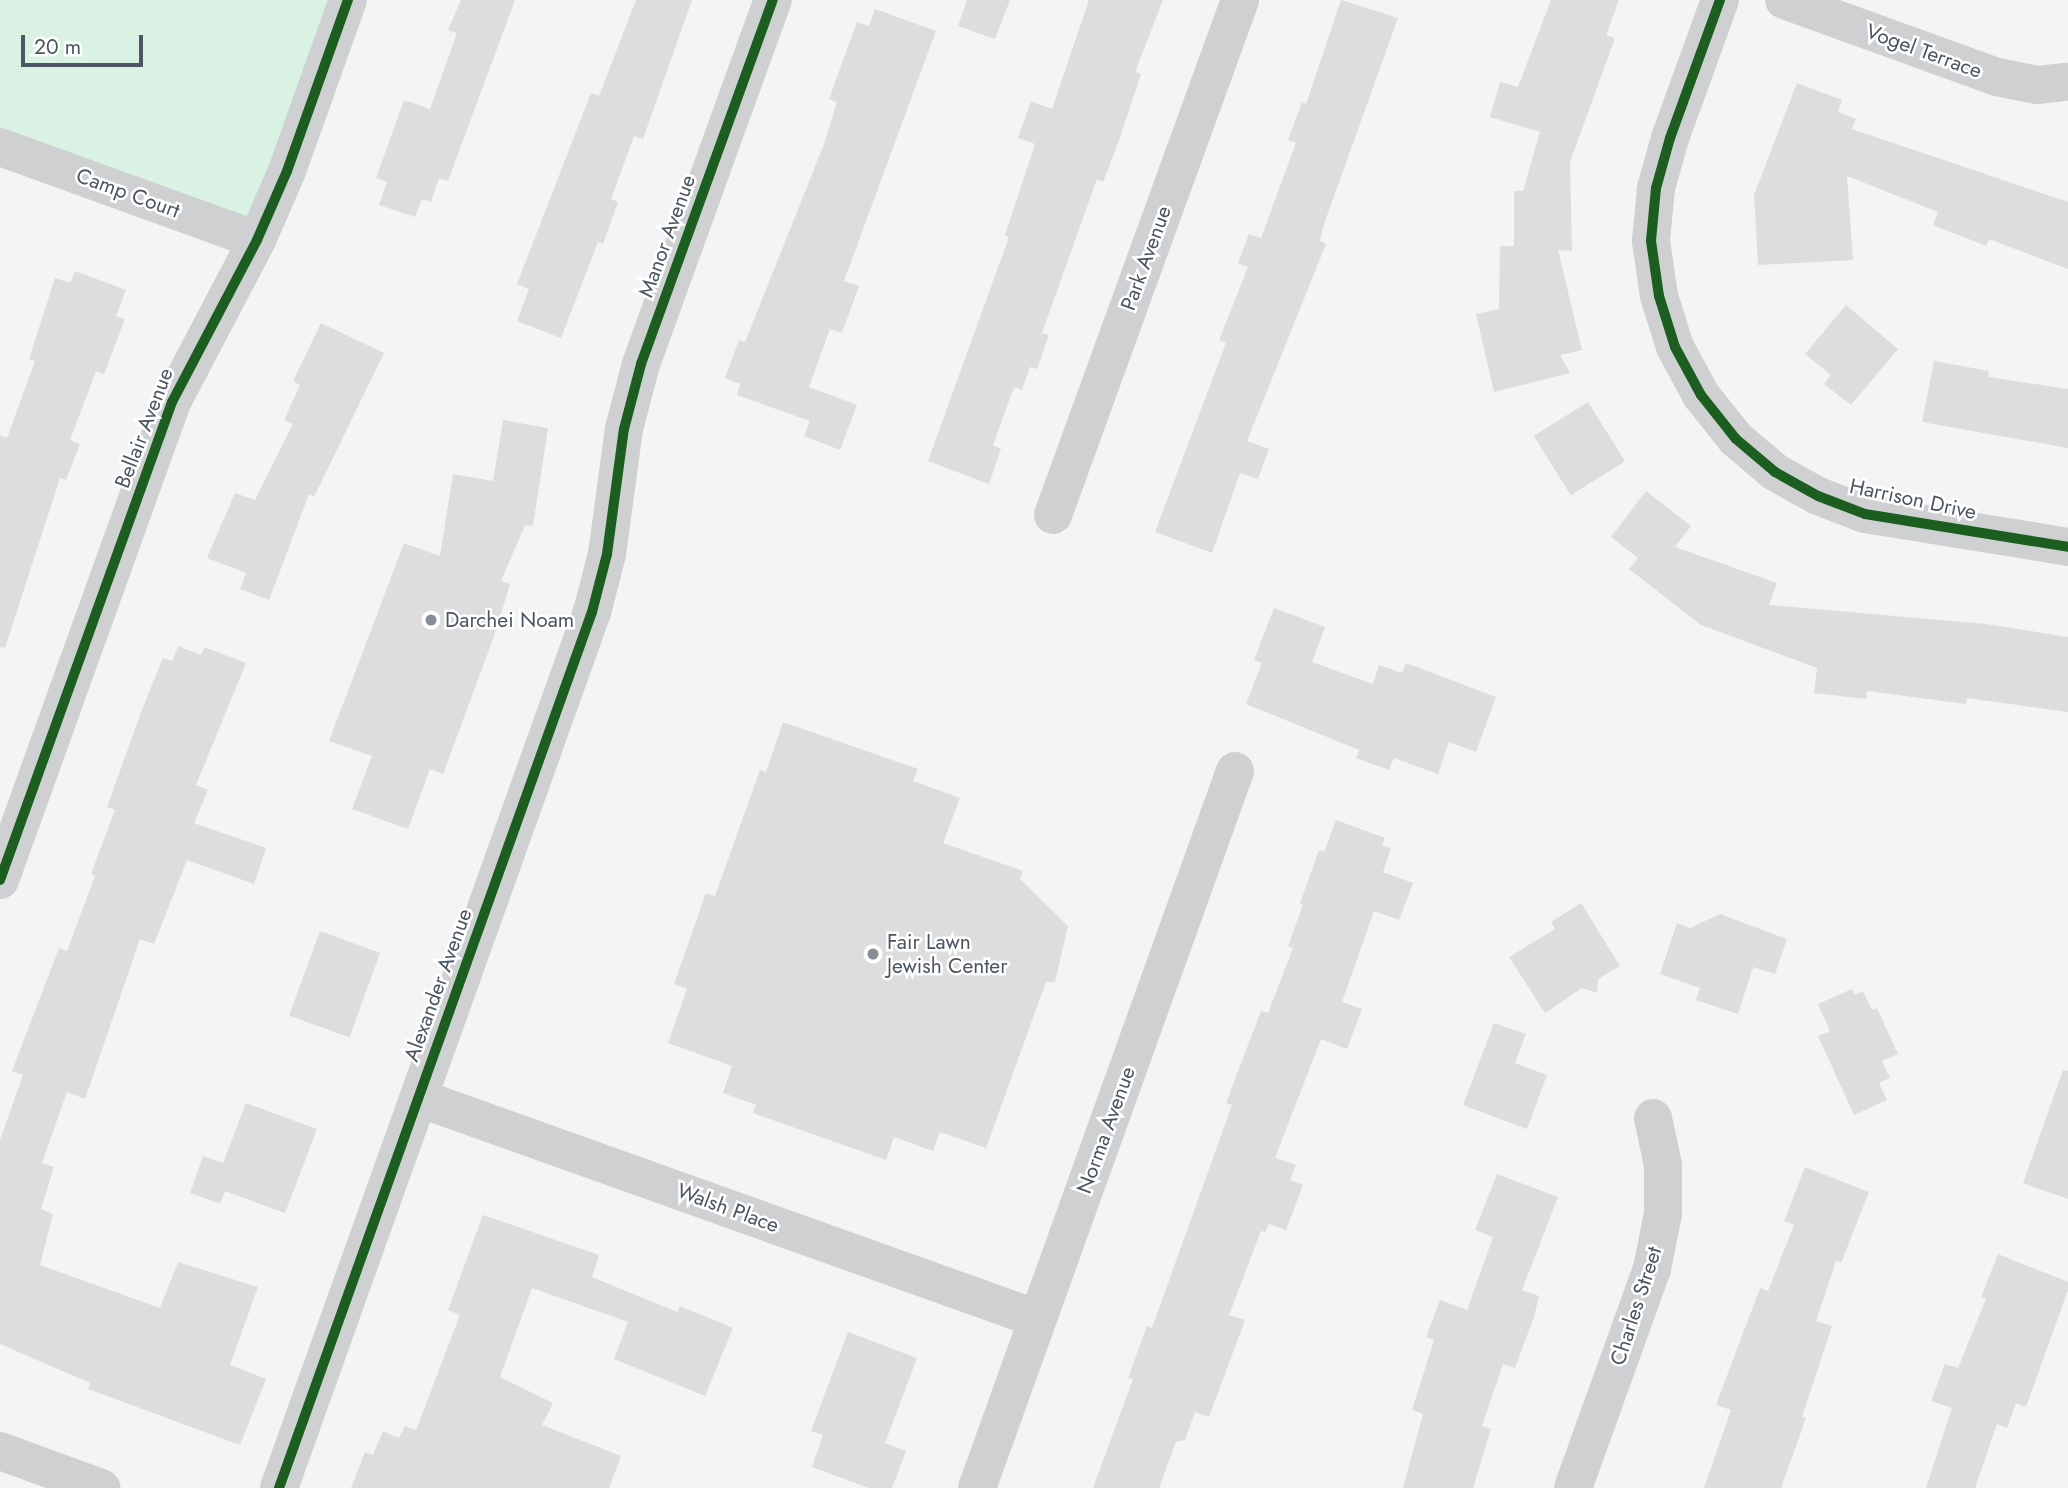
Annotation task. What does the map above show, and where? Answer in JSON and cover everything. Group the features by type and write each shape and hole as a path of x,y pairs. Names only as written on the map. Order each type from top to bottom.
{"street":[{"name":"Bellair Avenue","path":"0,880 172,402 257,240 287,171 348,0"},
{"name":"Manor Avenue","path":"615,489 624,429 641,364 773,0"},
{"name":"Park Avenue","path":"1053,515 1240,0"},
{"name":"Harrison Drive","path":"1720,0 1670,138 1656,188 1651,241 1659,296 1675,347 1701,395 1736,439 1775,472 1818,496 1865,514 2068,547"},
{"name":"Vogel Terrace","path":"1784,0 1997,77 2037,85 2068,82"},
{"name":"Camp Court","path":"0,146 257,240"},
{"name":"Alexander Avenue","path":"279,1488 592,612 607,554 615,489"},
{"name":"Norma Avenue","path":"977,1488 1235,771"},
{"name":"Walsh Place","path":"419,1098 1038,1319"},
{"name":"Charles Street","path":"1573,1488 1652,1269 1663,1190 1653,1118"},
{"path":"0,1451 101,1488"}],"green space":[{"path":"0,0 348,0 257,240 0,147"}],"building":[{"path":"461,0 515,0 448,181 439,178 431,202 422,199 415,217 379,205 387,182 376,178 404,100 430,109 457,33 448,30"},
{"path":"636,0 692,0 643,139 634,136 611,199 618,202 603,244 598,242 561,338 517,321 529,289 517,284 591,93 599,96"},
{"path":"967,0 1010,0 995,39 958,26"},
{"path":"1089,0 1163,0 1135,72 1141,74 1117,146 1103,182 1097,179 1042,333 1049,335 1037,369 1030,367 1022,390 1014,387 993,445 1001,449 989,484 928,461 1009,237 1005,235 1035,144 1018,138 1031,101 1052,109"},
{"path":"1341,0 1398,18 1323,227 1320,241 1326,244 1247,441 1269,449 1258,479 1240,473 1212,553 1155,532 1226,343 1219,340 1248,267 1238,263 1249,234 1261,238 1296,143 1288,140 1302,102 1306,104"},
{"path":"1551,0 1619,0 1606,35 1615,38 1570,162 1572,251 1558,250 1582,350 1560,355 1570,373 1494,392 1476,314 1499,309 1500,246 1514,246 1514,191 1523,191 1540,132 1490,117 1500,82 1518,87"},
{"path":"875,9 936,31 844,281 859,286 842,333 830,329 809,387 857,405 840,450 804,436 810,421 737,395 740,384 725,378 739,340 745,342 824,144 837,102 829,99 857,22 869,26"},
{"path":"1797,83 1842,100 1838,112 1856,119 1852,129 2068,202 2068,269 1989,239 1986,246 1933,225 1938,212 1847,176 1853,260 1758,265 1754,195"},
{"path":"75,271 126,290 116,316 125,319 104,374 96,371 70,440 80,444 66,480 60,478 5,648 0,647 0,435 7,438 35,361 29,359 55,278 70,283"},
{"path":"1846,305 1898,349 1851,405 1824,384 1831,375 1805,354"},
{"path":"321,323 384,353 314,497 309,494 269,600 240,589 246,573 207,558 235,493 255,500 293,424 284,420 300,385 293,381"},
{"path":"1934,361 1989,371 1988,377 2068,389 2068,448 1922,422"},
{"path":"1588,402 1625,461 1571,495 1534,436"},
{"path":"503,420 548,428 533,526 525,525 501,581 510,584 496,631 443,774 430,769 408,829 352,809 372,756 329,741 404,543 440,556 453,474 493,481"},
{"path":"1646,491 1691,526 1675,547 1777,583 1769,605 1986,624 2068,637 2068,712 1967,698 1966,704 1867,691 1866,699 1814,693 1817,668 1701,625 1629,569 1638,558 1611,537"},
{"path":"1274,608 1325,627 1312,662 1373,684 1379,665 1402,673 1406,663 1496,697 1476,752 1449,742 1438,774 1394,758 1389,770 1356,758 1359,750 1246,704 1262,663 1254,660"},
{"path":"178,646 201,655 204,647 246,663 196,785 208,790 194,823 266,848 254,884 187,860 154,944 140,939 85,1099 67,1092 42,1163 54,1167 41,1209 53,1214 40,1265 160,1308 178,1262 258,1287 230,1365 266,1379 240,1445 88,1389 90,1383 0,1344 0,1140 23,1075 12,1071 59,948 67,951 95,876 91,874 115,810 107,807 143,707 163,658 172,661"},
{"name":"Fair Lawn Jewish Center","path":"783,722 918,769 913,781 960,798 943,843 1023,871 1020,879 1068,926 1055,982 1046,982 986,1148 940,1132 933,1151 894,1137 886,1160 753,1113 756,1105 723,1093 732,1066 668,1043 687,989 674,984 706,893 715,896 760,770 766,772"},
{"path":"1336,820 1385,838 1382,845 1391,848 1383,872 1413,883 1399,920 1374,911 1342,1002 1362,1009 1347,1049 1321,1039 1275,1158 1296,1165 1290,1180 1303,1185 1286,1230 1269,1224 1265,1232 1261,1231 1229,1315 1245,1320 1209,1417 1195,1412 1185,1440 1176,1442 1159,1488 1093,1488 1133,1379 1128,1378 1147,1326 1152,1328 1232,1105 1226,1103 1261,1011 1268,1013 1293,948 1288,946 1303,905 1300,903 1319,850 1324,852"},
{"path":"1581,903 1620,966 1598,979 1597,993 1582,988 1545,1013 1509,957 1555,929 1551,922"},
{"path":"1720,914 1787,939 1775,974 1753,967 1738,1014 1696,1000 1700,988 1660,974 1677,923 1690,928"},
{"path":"320,931 380,953 349,1037 289,1016"},
{"path":"1852,989 1855,995 1863,991 1872,1010 1877,1008 1898,1054 1882,1061 1890,1078 1879,1083 1887,1100 1854,1115 1818,1036 1830,1031 1818,1004"},
{"path":"1494,1023 1526,1034 1515,1063 1547,1075 1527,1129 1463,1105"},
{"path":"2063,1070 2068,1071 2068,1199 2023,1183"},
{"path":"246,1103 317,1129 285,1213 225,1191 220,1204 190,1193 203,1156 223,1163"},
{"path":"1805,1167 1869,1192 1841,1263 1836,1261 1816,1321 1832,1326 1802,1417 1806,1418 1781,1488 1704,1488 1731,1410 1716,1405 1760,1288 1768,1291 1794,1225 1784,1221"},
{"path":"1497,1174 1558,1197 1522,1290 1539,1296 1534,1317 1515,1368 1503,1364 1482,1426 1491,1429 1473,1488 1403,1488 1423,1414 1412,1410 1434,1340 1426,1337 1440,1300 1467,1310 1493,1237 1475,1230"},
{"path":"483,1215 599,1255 592,1277 677,1312 680,1306 733,1328 705,1396 614,1359 628,1322 532,1288 500,1377 553,1403 542,1425 621,1456 609,1488 351,1488 365,1452 373,1455 383,1431 399,1438 405,1426 416,1430 460,1315 448,1310"},
{"path":"1998,1254 2068,1282 2068,1290 2026,1407 2016,1403 2007,1428 1997,1424 1975,1488 1926,1488 1952,1408 1931,1401 1945,1364 1958,1368 1986,1299 1981,1297"},
{"path":"848,1332 917,1358 885,1443 906,1451 892,1488 869,1488 812,1467 823,1435 811,1431"}],"cycle path":[{"path":"0,880 172,402 257,240 287,171 348,0"},
{"path":"279,1488 592,612 607,554 624,429 641,364 773,0"},
{"path":"1720,0 1670,138 1656,188 1651,241 1659,296 1675,347 1701,395 1736,439 1775,472 1818,496 1865,514 2068,547"}],"place":[{"name":"Darchei Noam","path":"431,620"},
{"name":"Fair Lawn Jewish Center","path":"873,954"}]}
